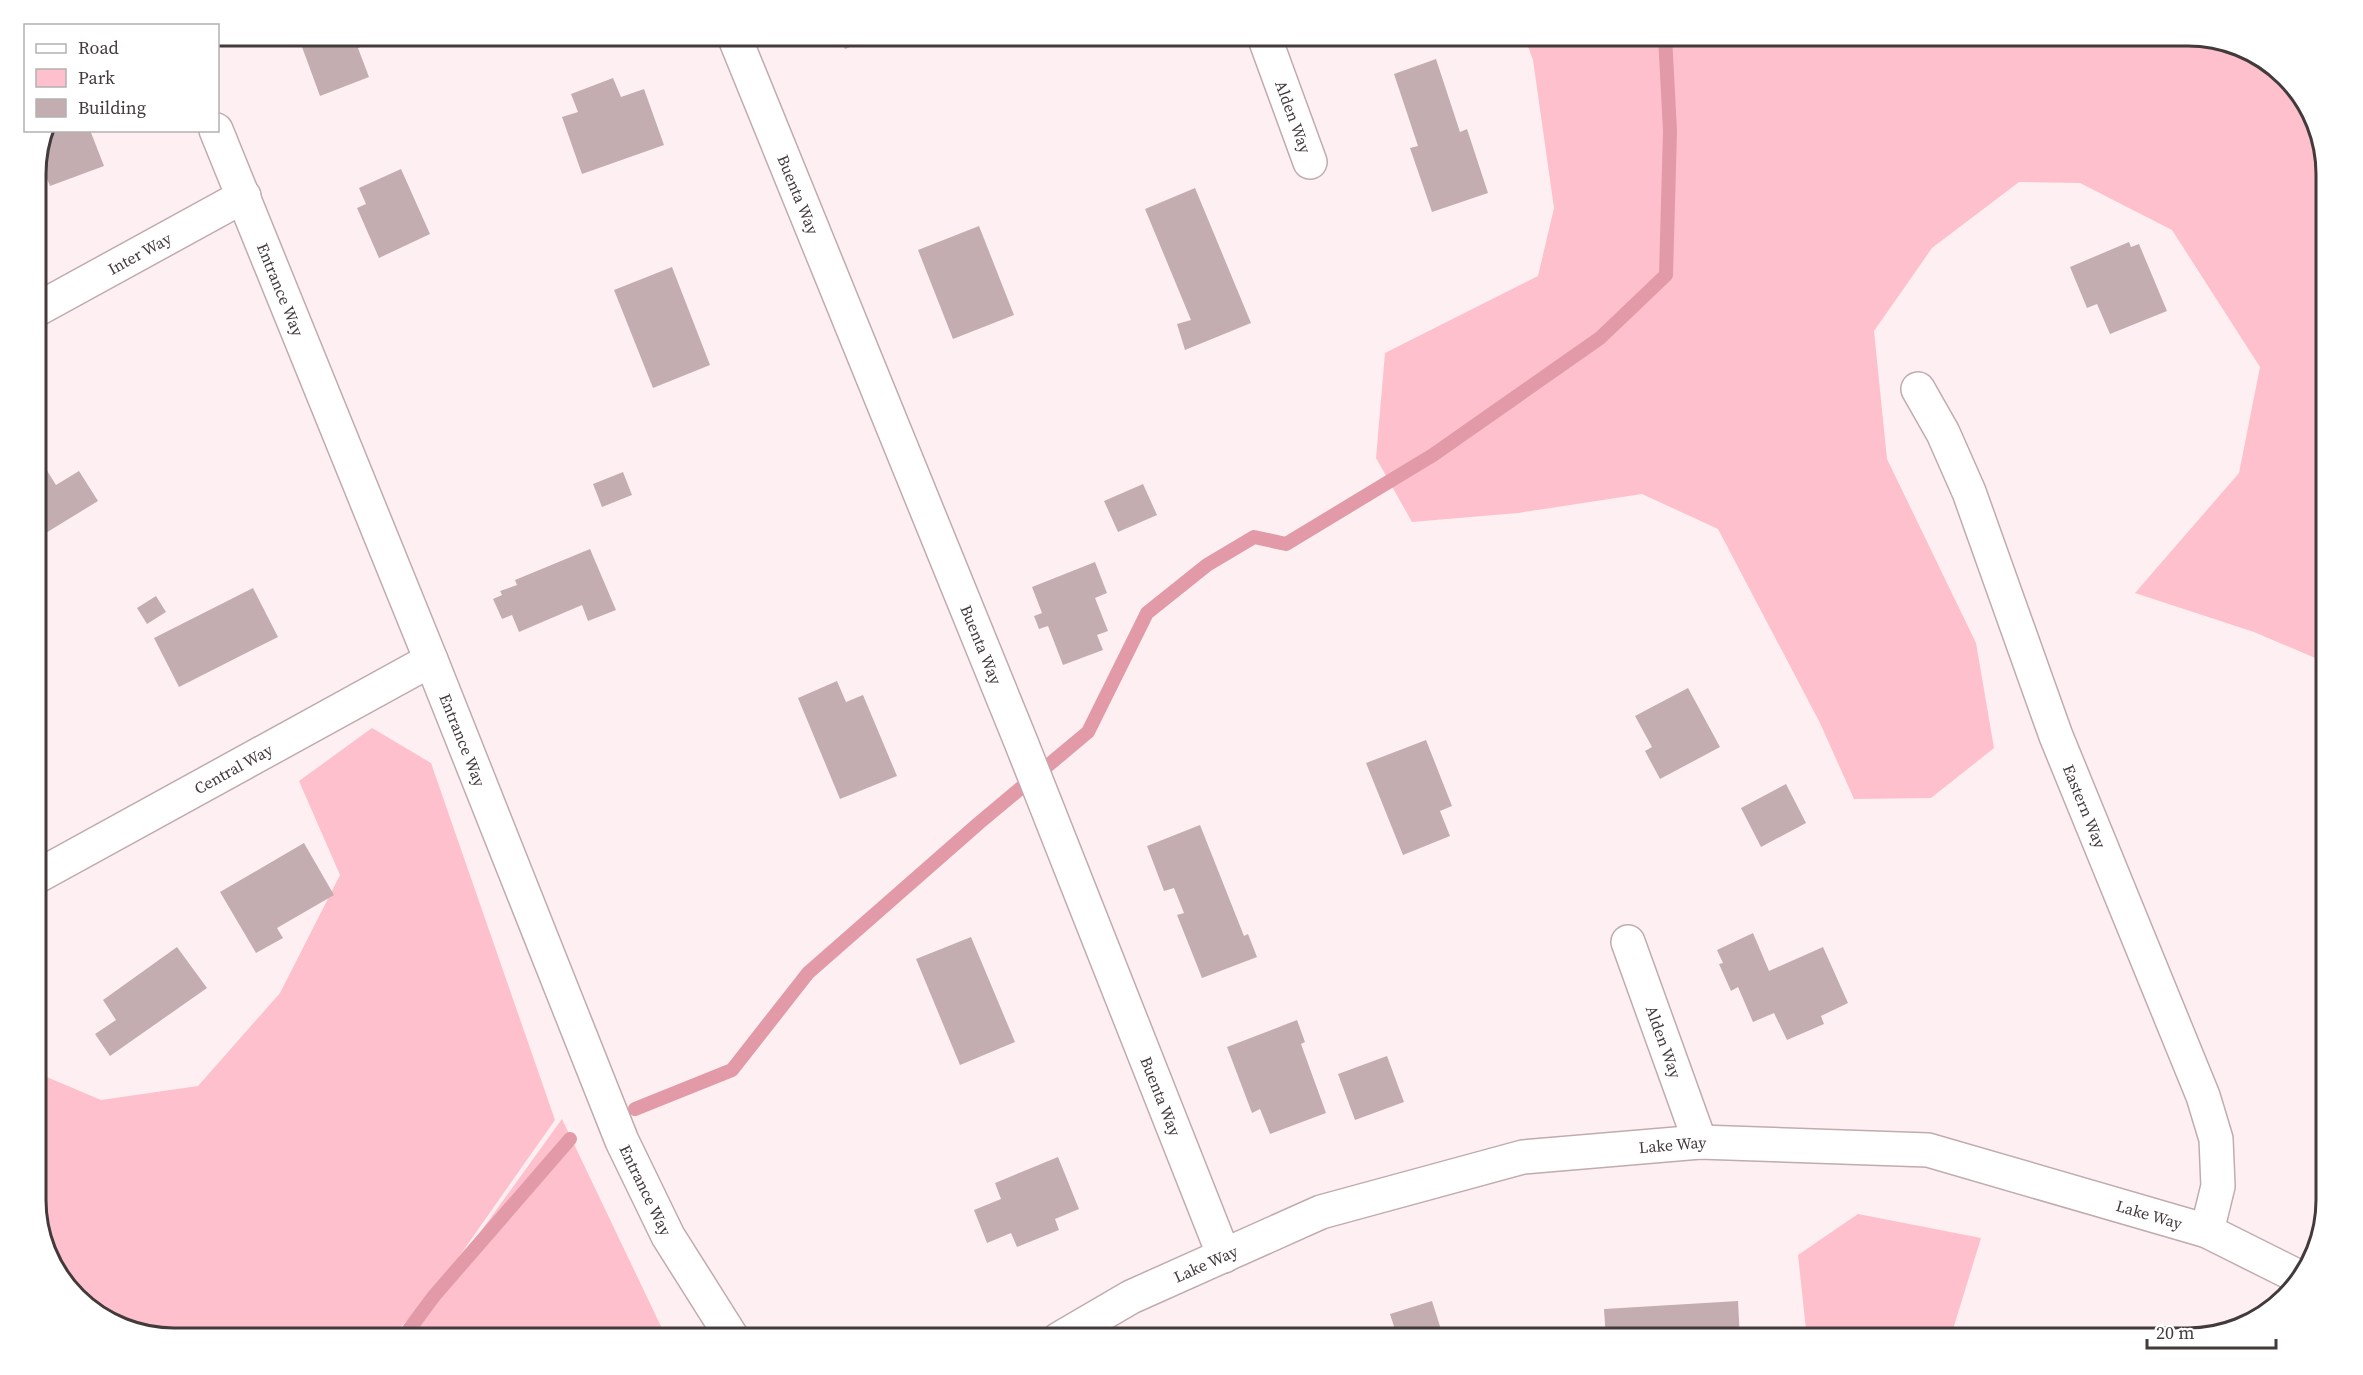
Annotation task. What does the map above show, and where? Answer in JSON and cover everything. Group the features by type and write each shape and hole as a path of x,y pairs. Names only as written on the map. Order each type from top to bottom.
{"street":[{"name":"Alden Way","path":"1268,46 1310,162"},
{"name":"Buenta Way","path":"738,47 1017,732 1224,1256"},
{"name":"Entrance Way","path":"217,132 431,660 622,1141 668,1236 726,1328"},
{"name":"Inter Way","path":"47,304 244,196"},
{"name":"Eastern Way","path":"1918,389 1943,433 1969,492 2056,736 2203,1096 2216,1139 2218,1186 2207,1231"},
{"name":"Central Way","path":"47,871 431,660"},
{"name":"Alden Way","path":"1628,942 1700,1142"},
{"name":"Lake Way","path":"1078,1328 1131,1298 1321,1212 1523,1157 1700,1142 1928,1149 2207,1231 2293,1274"}],"green space":[{"path":"1528,46 2188,46 2237,56 2266,73 2279,84 2299,111 2312,142 2316,166 2316,658 2254,632 2135,593 2239,473 2260,367 2172,230 2080,183 2019,182 1932,248 1874,331 1887,459 1976,643 1994,748 1931,798 1854,799 1820,723 1718,529 1642,494 1518,513 1412,522 1376,458 1385,353 1538,276 1554,208 1533,60"},
{"path":"372,728 431,763 555,1120 432,1295 400,1328 175,1328 142,1324 111,1311 84,1291 64,1264 53,1242 47,1209 47,1077 101,1100 198,1086 280,993 340,875 299,781"},
{"path":"562,1119 662,1328 402,1328 434,1296"},
{"path":"1858,1214 1981,1238 1953,1328 1806,1328 1798,1255"}],"building":[{"path":"302,47 361,47 358,48 369,77 320,96"},
{"path":"1436,59 1460,132 1467,129 1488,193 1432,212 1410,148 1418,146 1394,74"},
{"path":"613,78 621,97 644,89 664,145 582,174 562,117 578,112 571,94"},
{"path":"53,132 91,132 104,166 50,186 47,179 47,166"},
{"path":"401,169 430,234 379,258 357,208 366,204 359,188"},
{"path":"1195,188 1251,323 1185,350 1177,324 1191,320 1145,209"},
{"path":"979,226 1014,315 953,339 918,250"},
{"path":"2129,242 2131,247 2139,244 2167,311 2110,334 2097,304 2087,308 2070,267"},
{"path":"672,267 710,365 653,388 614,290"},
{"path":"47,471 56,485 79,471 98,501 47,532"},
{"path":"623,472 632,495 602,507 593,484"},
{"path":"1143,484 1157,515 1118,532 1104,501"},
{"path":"590,549 616,610 588,621 582,605 519,632 512,615 502,619 493,599 502,595 500,591 517,585 515,580"},
{"path":"1095,562 1107,593 1095,598 1108,631 1097,635 1103,650 1063,665 1048,626 1039,629 1034,616 1042,613 1032,587"},
{"path":"253,588 278,637 179,687 154,638"},
{"path":"156,596 166,612 147,624 137,608"},
{"path":"837,681 846,702 863,695 897,776 840,799 798,698"},
{"path":"1688,688 1720,747 1660,779 1645,751 1652,747 1635,716"},
{"path":"1426,740 1452,806 1440,811 1450,836 1403,855 1366,763"},
{"path":"1786,784 1806,823 1761,847 1741,808"},
{"path":"1200,825 1244,936 1248,934 1257,957 1202,978 1177,915 1184,913 1174,888 1164,891 1147,846"},
{"path":"304,843 334,895 277,928 283,938 256,953 220,892"},
{"path":"1753,933 1769,971 1823,947 1848,1003 1821,1016 1824,1024 1787,1040 1774,1013 1753,1022 1738,987 1731,991 1719,964 1723,963 1717,950"},
{"path":"971,937 1015,1042 960,1065 916,959"},
{"path":"177,947 207,988 110,1056 95,1034 116,1020 103,1000"},
{"path":"1297,1020 1305,1042 1301,1044 1326,1113 1270,1134 1260,1109 1252,1113 1227,1047"},
{"path":"1387,1056 1404,1102 1355,1120 1338,1074"},
{"path":"1058,1157 1079,1209 1055,1219 1059,1230 1017,1247 1011,1233 987,1243 974,1210 1001,1199 995,1183"},
{"path":"1432,1301 1441,1328 1394,1328 1390,1314"},
{"path":"1738,1301 1739,1328 1605,1328 1604,1309"}],"waterway":[{"path":"635,1109 732,1070 808,973 979,823 1088,732 1147,613 1207,565 1254,537 1286,544 1433,455 1600,338 1666,275 1670,131 1666,46"},
{"path":"410,1328 434,1296 570,1139"}]}
